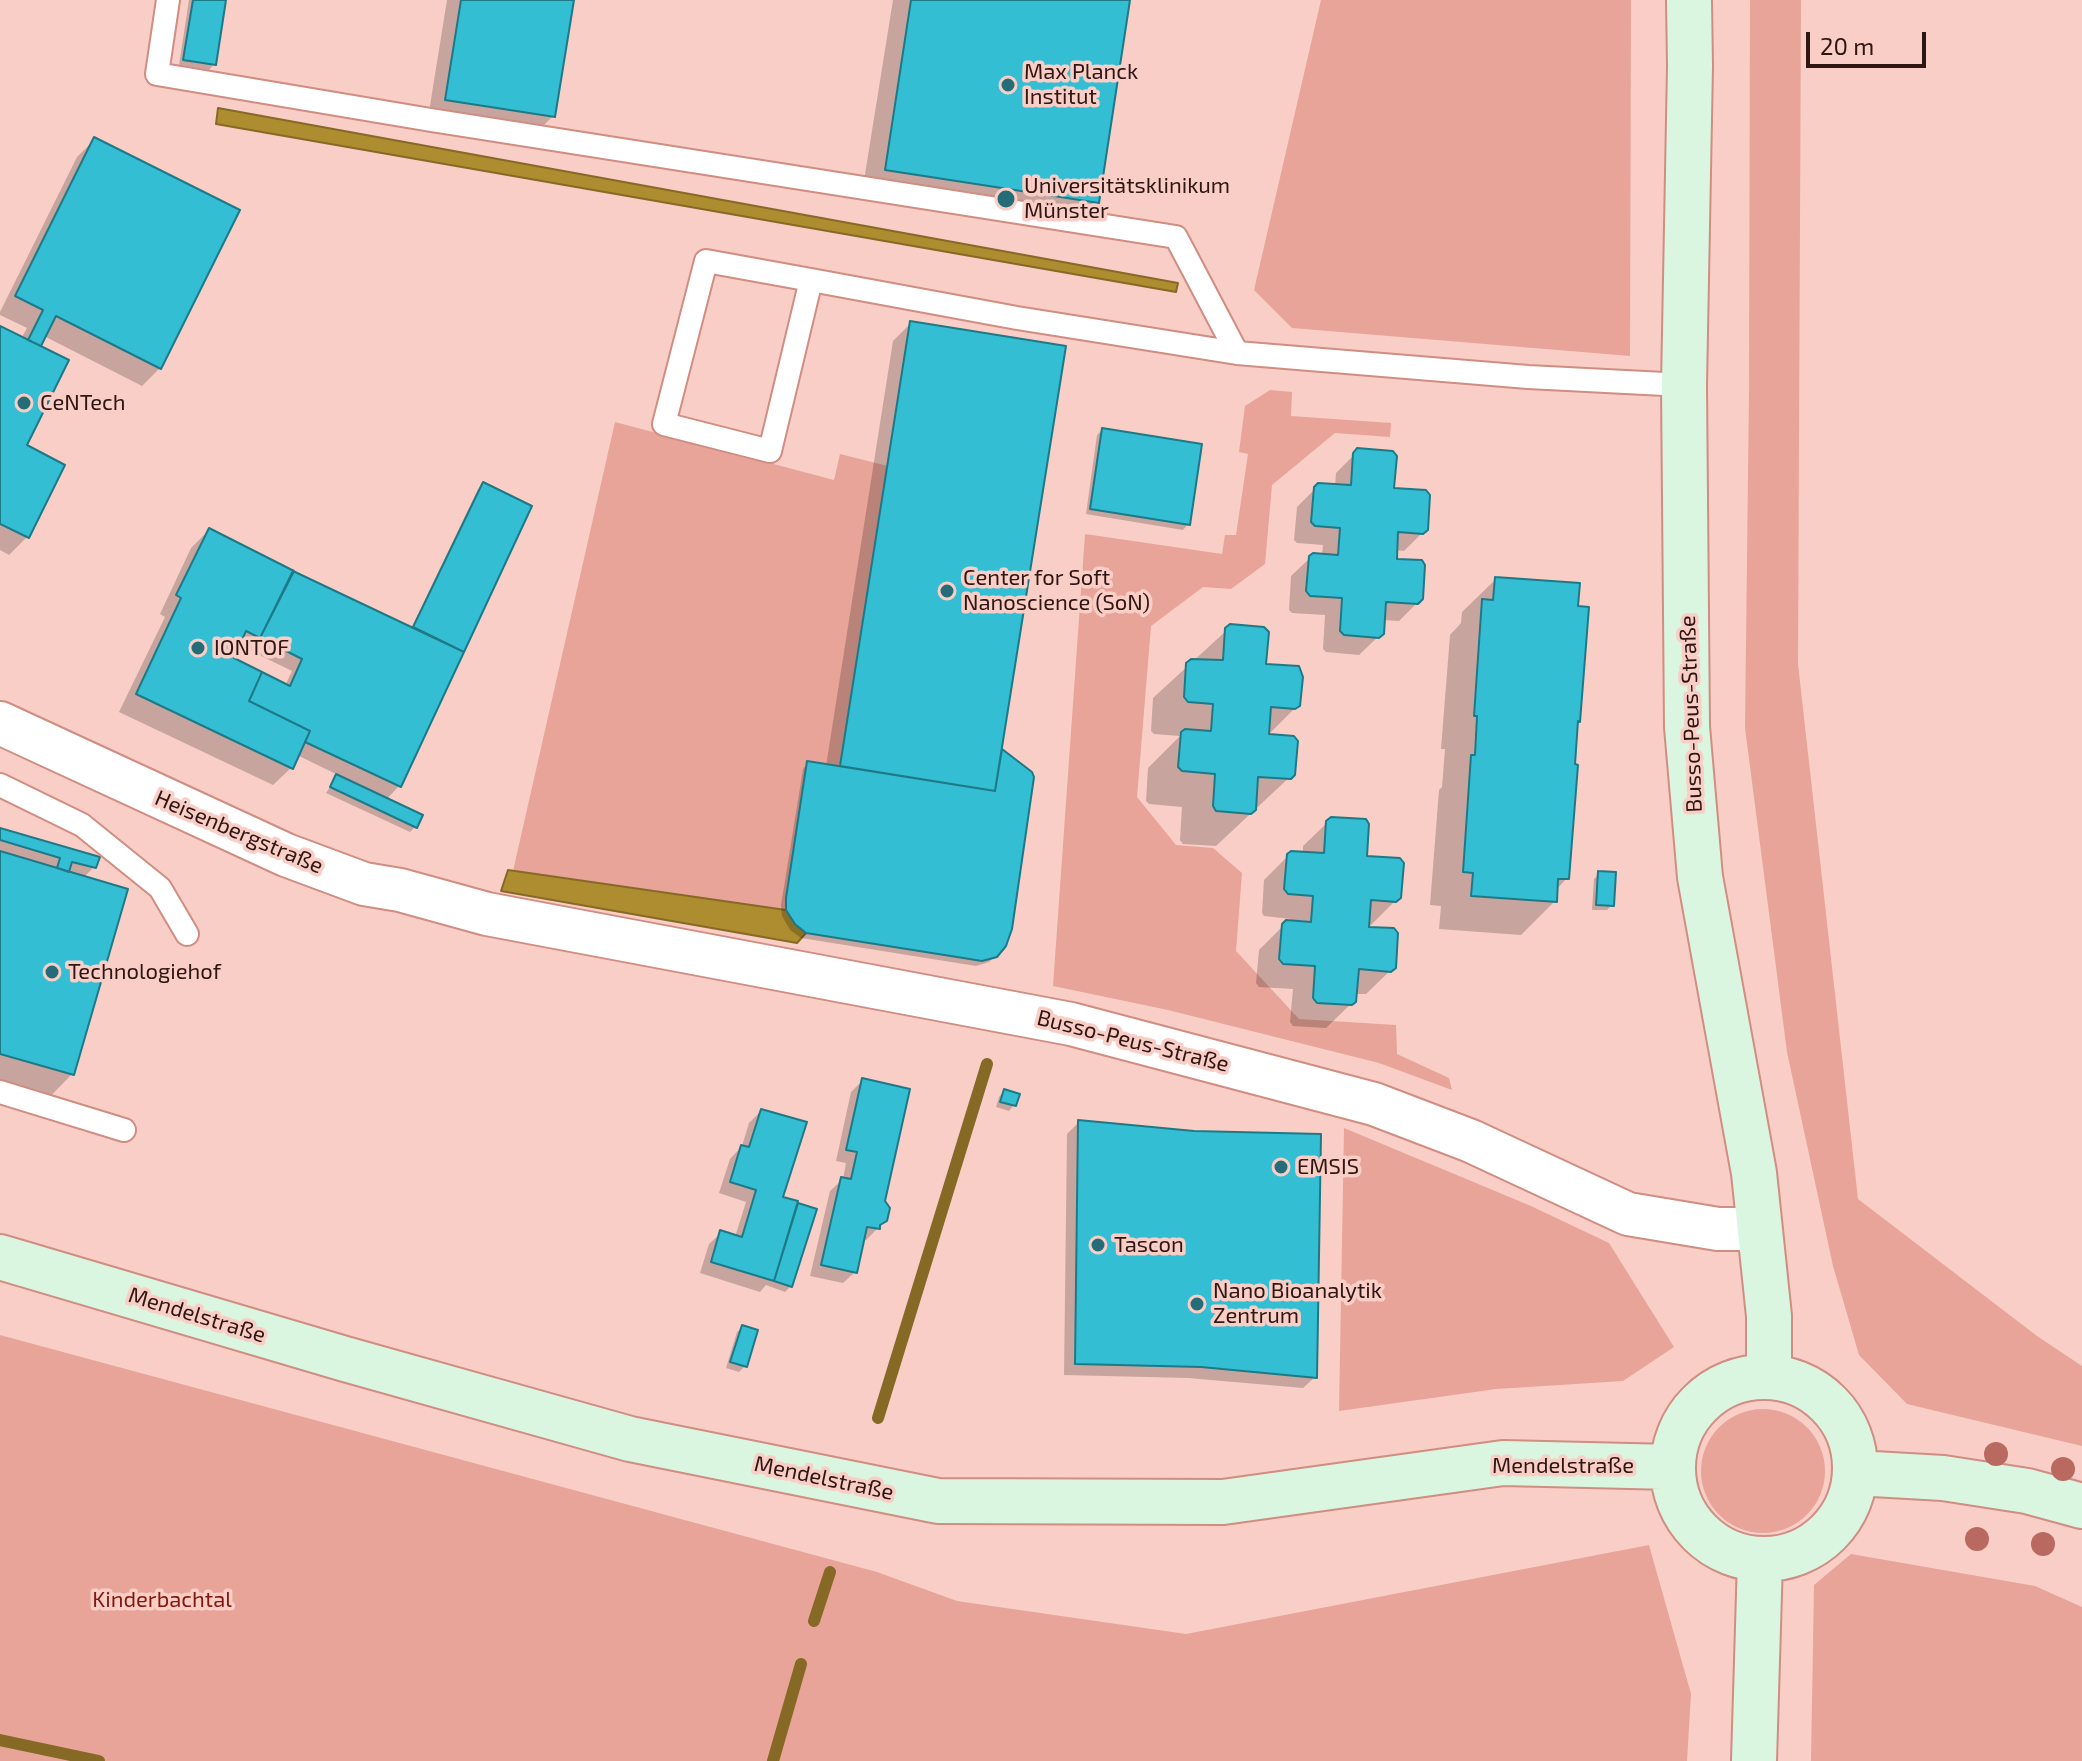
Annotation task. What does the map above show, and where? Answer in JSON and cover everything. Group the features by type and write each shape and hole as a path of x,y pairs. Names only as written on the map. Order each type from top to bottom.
{"main road":[{"name":"Busso-Peus-Straße","path":"1689,0 1684,385 1687,727 1700,877 1747,1127 1760,1229 1769,1316 1769,1377"},
{"name":"Mendelstraße","path":"0,1257 630,1439 938,1501 1223,1502 1503,1463 1672,1467"},
{"path":"1769,1377 1797,1383 1822,1397 1841,1419 1853,1445 1856,1473 1850,1501 1835,1526 1814,1545 1788,1557 1760,1560 1732,1554 1707,1541 1688,1520 1676,1495 1672,1467 1677,1438 1691,1412 1713,1392 1740,1380 1769,1377"},
{"path":"1856,1473 1943,1478 2027,1491 2082,1506"},
{"path":"1754,1761 1760,1560"}],"street":[{"name":"Heisenbergstraße","path":"0,723 286,855 364,884 400,890 487,914"},
{"name":"Busso-Peus-Straße","path":"487,914 1071,1024 1374,1104 1471,1141 1628,1214 1718,1229 1760,1229"}],"lane":[{"path":"168,0 157,74 1176,237 1237,353"},
{"path":"811,280 770,451 664,424 706,261 811,280 1017,318 1237,353 1528,377 1684,385"},
{"path":"0,785 82,825 160,888 187,934"},
{"path":"0,1092 124,1130"}],"green space":[{"path":"1321,0 1631,0 1630,356 1292,328 1254,290"},
{"path":"1750,0 1801,0 1798,664 1858,1199 2037,1336 2082,1366 2082,1446 1907,1404 1859,1355 1833,1266 1787,1052 1745,728"},
{"path":"1270,390 1292,392 1291,416 1391,423 1390,437 1335,433 1272,485 1265,564 1231,589 1203,587 1151,626 1137,797 1176,845 1213,848 1242,873 1236,951 1299,1019 1396,1025 1397,1054 1449,1078 1452,1090 1379,1063 1168,1010 1053,986 1085,534 1222,554 1225,535 1236,535 1248,454 1239,452 1245,406"},
{"path":"615,422 834,480 840,454 888,466 840,766 807,762 786,910 513,871"},
{"path":"1344,1128 1531,1206 1609,1243 1674,1347 1623,1381 1496,1389 1339,1411"},
{"name":"Kinderbachtal","path":"0,1335 877,1572 957,1601 1186,1634 1649,1545 1691,1694 1687,1761 0,1761"},
{"path":"1763,1409 1787,1414 1807,1427 1820,1447 1825,1471 1820,1495 1807,1515 1787,1528 1763,1533 1739,1528 1719,1515 1706,1495 1701,1471 1706,1447 1719,1427 1739,1414"},
{"path":"1851,1554 2035,1586 2082,1607 2082,1761 1811,1761 1814,1585"}],"shaded area":[{"path":"218,108 1178,283 1176,292 216,124"},
{"path":"508,870 786,910 806,933 797,943 501,891"}],"building":[{"path":"193,0 226,0 216,65 183,60"},
{"path":"461,0 574,0 555,117 445,100"},
{"name":"Max Planck Institut","path":"911,0 1130,0 1099,203 885,170"},
{"path":"94,137 240,210 161,369 56,316 41,346 28,340 43,310 15,296"},
{"name":"Center for Soft Nanoscience (SoN)","path":"910,321 1066,346 995,791 840,766"},
{"name":"CeNTech","path":"0,326 69,360 27,445 65,465 29,538 0,524"},
{"path":"1102,428 1202,444 1190,525 1090,509"},
{"path":"1357,448 1393,451 1397,456 1394,488 1426,490 1430,495 1428,530 1423,534 1398,532 1397,559 1422,560 1425,565 1423,599 1418,604 1386,602 1384,634 1379,638 1344,635 1340,631 1342,598 1310,596 1306,591 1309,556 1313,553 1338,555 1340,528 1315,526 1311,522 1314,487 1318,483 1351,485 1353,453"},
{"path":"483,482 532,506 464,652 413,627"},
{"name":"IONTOF","path":"209,528 294,571 260,638 246,631 234,658 262,672 249,701 310,731 293,769 136,694 181,598 176,595"},
{"path":"293,571 464,652 401,787 305,742 310,731 249,701 262,672 290,686 302,659 260,638"},
{"path":"1495,577 1580,583 1578,606 1589,607 1578,721 1575,764 1578,765 1569,879 1558,879 1557,902 1471,896 1473,873 1463,872 1471,755 1475,755 1477,716 1474,716 1482,599 1493,600"},
{"path":"1230,624 1264,627 1269,632 1266,664 1299,666 1303,677 1300,706 1295,709 1271,707 1269,734 1294,736 1298,741 1295,775 1291,779 1258,777 1256,810 1251,814 1216,811 1213,806 1215,774 1182,771 1178,767 1181,732 1185,729 1211,731 1213,704 1188,702 1184,697 1186,663 1191,659 1223,660 1225,628"},
{"path":"1002,749 1032,772 1034,777 1012,929 1006,946 997,957 982,961 806,933 795,924 786,910 786,898 807,761 995,791"},
{"path":"336,774 423,815 417,828 330,787"},
{"path":"1331,817 1366,819 1369,824 1367,856 1400,858 1404,863 1401,898 1396,902 1371,900 1369,927 1394,928 1398,933 1396,968 1391,972 1359,969 1356,1002 1352,1005 1317,1003 1313,998 1315,966 1283,964 1279,959 1282,924 1286,920 1311,922 1313,896 1288,894 1284,889 1287,854 1291,851 1324,853 1326,821"},
{"path":"0,828 100,857 96,868 72,862 69,872 57,868 60,858 0,840"},
{"name":"Technologiehof","path":"0,851 128,889 74,1075 0,1054"},
{"path":"1598,871 1616,872 1614,906 1596,905"},
{"path":"862,1078 910,1089 885,1201 890,1208 887,1221 880,1225 880,1229 867,1227 857,1273 821,1265 841,1177 851,1179 857,1152 846,1150"},
{"path":"1004,1089 1020,1094 1016,1106 1000,1102"},
{"path":"761,1109 807,1122 783,1197 798,1201 774,1281 711,1262 720,1230 742,1237 756,1190 730,1182 741,1145 749,1147"},
{"name":"Nano Bioanalytik Zentrum","path":"1078,1120 1194,1131 1321,1134 1317,1378 1201,1367 1075,1364"},
{"path":"798,1203 817,1209 792,1287 774,1281"},
{"path":"742,1325 758,1330 747,1367 730,1362"}],"waterway":[{"path":"878,1418 987,1064"},
{"path":"814,1621 830,1572"},
{"path":"773,1761 801,1664"},
{"path":"0,1740 99,1761"}],"place":[{"name":"Max Planck Institut","path":"1008,85"},
{"name":"Universitätsklinikum Münster","path":"1006,199"},
{"name":"CeNTech","path":"24,403"},
{"name":"Center for Soft Nanoscience (SoN)","path":"947,591"},
{"name":"IONTOF","path":"198,648"},
{"name":"Technologiehof","path":"52,972"},
{"name":"EMSIS","path":"1281,1167"},
{"name":"Tascon","path":"1098,1245"},
{"name":"Nano Bioanalytik Zentrum","path":"1197,1304"}]}
